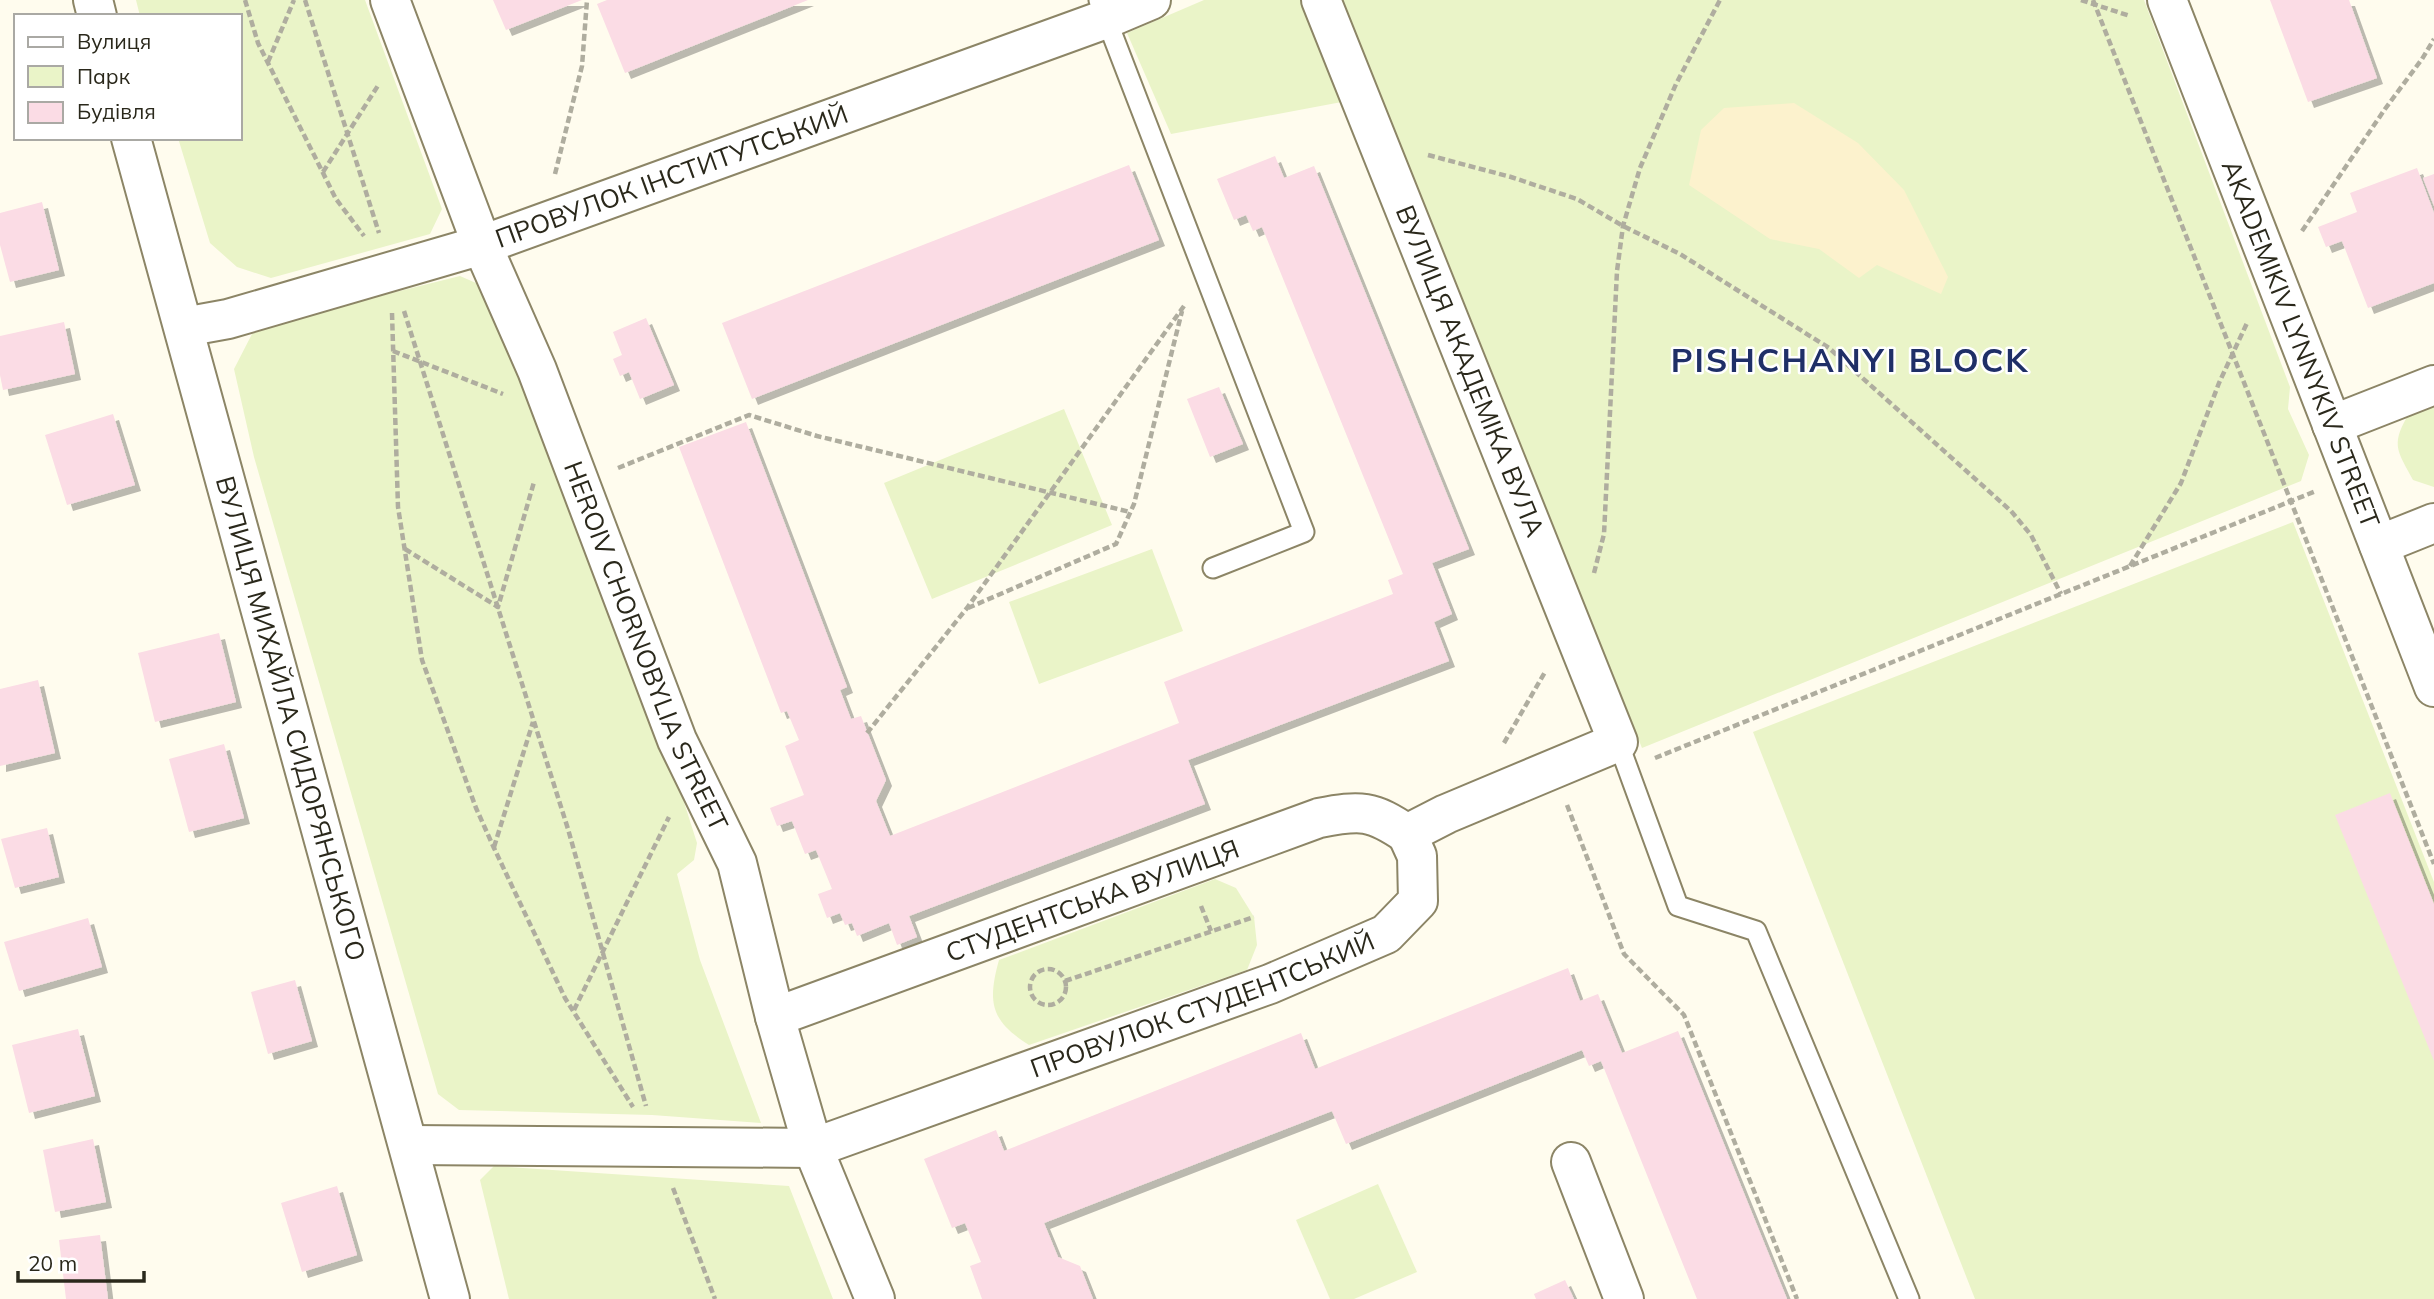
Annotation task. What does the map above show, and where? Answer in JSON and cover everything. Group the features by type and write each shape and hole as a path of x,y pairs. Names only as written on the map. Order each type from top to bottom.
{"street":[{"name":"HEROIV CHORNOBYLIA STREET","path":"390,0 482,245 537,370 677,740 737,863 775,1017 813,1148 875,1299"},
{"name":"ПРОВУЛОК ІНСТИТУТСЬКИЙ","path":"184,327 228,318 482,245 1102,9 1151,0"},
{"name":"ВУЛИЦЯ АКАДЕМІКА ВУЛА","path":"1321,0 1623,755"},
{"name":"AKADEMIKIV LYNNYKIV STREET","path":"2167,0 2434,687"},
{"name":"ВУЛИЦЯ МИХАЙЛА СИДОРЯНСЬКОГО","path":"132,140 450,1299"},
{"path":"2332,425 2434,385"},
{"path":"2379,545 2434,523"},
{"path":"1407,834 1446,814 1623,755"},
{"name":"СТУДЕНТСЬКА ВУЛИЦЯ","path":"775,1017 1319,818 1356,811 1385,819 1407,834"},
{"name":"ПРОВУЛОК СТУДЕНТСЬКИЙ","path":"813,1148 1270,984 1386,934 1418,901 1417,856 1407,834"},
{"path":"409,1145 813,1148"},
{"path":"1571,1162 1624,1299"}],"lane":[{"path":"1102,9 1304,532 1213,568"},
{"path":"1623,755 1678,906 1756,931 1909,1299"}],"path":[{"path":"245,0 258,43 337,199 391,271 398,507 422,660 476,808 494,848 574,1011 657,1147"},
{"path":"268,62 294,0"},
{"path":"305,0 568,829 657,1147 715,1299"},
{"path":"543,223 582,66 587,0"},
{"path":"1498,752 1572,624 1596,568 1604,534 1618,271 1623,226 1640,169 1671,96 1720,0"},
{"path":"2093,0 2434,863"},
{"path":"2130,566 2181,483 2232,351 2273,274 2434,39"},
{"path":"323,172 405,41"},
{"path":"1378,142 1511,177 1577,199 1623,226 1680,254 1829,348 2011,510 2031,535 2061,594"},
{"path":"867,733 967,608 1205,276"},
{"path":"967,608 1116,544 1130,512 1184,306"},
{"path":"393,351 553,414"},
{"path":"580,483 749,415 817,436 1130,512"},
{"path":"1623,755 2061,594 2352,477"},
{"path":"498,607 535,478"},
{"path":"405,549 498,607"},
{"path":"494,848 534,720"},
{"path":"574,1011 692,770"},
{"path":"1563,795 1624,954 1684,1015 1797,1299"},
{"path":"1065,981 1254,917"},
{"path":"1055,971 1065,981 1064,996 1056,1003 1045,1005 1034,999 1030,988 1038,973 1055,971"}],"green space":[{"path":"136,0 365,0 442,209 430,234 271,278 237,267 210,243 179,140 242,140 242,14 140,14"},
{"path":"1204,0 1306,0 1347,101 1171,134 1127,33"},
{"path":"1342,0 2144,0 2290,387 2288,409 2309,455 2301,481 1642,748"},
{"path":"460,276 476,283 494,315 676,777 697,843 694,860 677,874 700,960 761,1123 652,1115 459,1110 438,1094 254,457 234,369 252,334 271,323"},
{"path":"2434,406 2434,487 2413,480 2400,456 2398,443 2407,417"},
{"path":"1064,409 1112,525 932,599 884,483"},
{"path":"2293,522 2434,882 2434,1299 1975,1299 1753,732"},
{"path":"1152,549 1183,631 1039,684 1009,602"},
{"path":"1215,879 1236,888 1254,917 1257,945 1247,970 1029,1045 1000,1019 993,999 999,960"},
{"path":"494,1166 789,1186 833,1299 509,1299 480,1180"},
{"path":"1378,1184 1417,1272 1354,1299 1330,1299 1296,1220"}],"sand":[{"path":"1794,103 1858,143 1904,190 1948,277 1941,294 1877,265 1859,278 1819,249 1770,239 1689,185 1701,130 1724,108"}],"building":[{"path":"493,0 582,0 506,30"},
{"path":"607,0 808,0 625,73 597,4"},
{"path":"2270,0 2349,0 2377,78 2308,102"},
{"path":"1275,156 1284,178 1314,166 1469,549 1432,563 1452,614 1434,622 1449,661 1188,760 1205,804 909,916 917,937 897,945 889,923 857,936 852,923 845,925 840,913 827,918 818,894 832,889 816,850 805,854 792,821 777,826 770,808 804,795 785,746 799,740 787,711 781,713 679,447 746,422 847,687 840,690 851,719 861,716 886,780 876,801 890,836 1179,723 1164,682 1393,594 1388,580 1403,574 1262,227 1253,231 1246,215 1234,220 1217,179"},
{"path":"1129,165 1159,240 752,399 722,323"},
{"path":"2417,168 2434,213 2434,283 2368,308 2342,241 2326,247 2318,227 2357,212 2350,193"},
{"path":"2434,174 2434,206 2423,178"},
{"path":"42,202 59,270 10,282 0,245 0,213"},
{"path":"646,318 674,385 640,399 629,372 620,376 613,359 622,355 613,332"},
{"path":"64,322 75,374 3,390 0,375 0,336"},
{"path":"1219,387 1243,444 1210,457 1187,399"},
{"path":"113,414 135,485 67,505 45,435"},
{"path":"219,633 236,702 155,722 138,653"},
{"path":"38,680 55,753 0,766 0,689"},
{"path":"224,744 244,818 189,832 169,759"},
{"path":"2390,793 2434,904 2434,1061 2335,815"},
{"path":"47,828 59,877 15,888 1,839"},
{"path":"88,918 102,967 19,991 4,942"},
{"path":"1568,968 1580,1001 1598,994 1622,1053 1678,1031 1787,1299 1697,1299 1601,1061 1589,1066 1582,1050 1346,1144 1332,1111 1044,1223 1058,1257 1080,1266 1093,1299 982,1299 970,1266 981,1262 965,1223 952,1228 924,1159 996,1130 1004,1151 1301,1033 1315,1069"},
{"path":"295,980 312,1041 268,1054 251,992"},
{"path":"78,1029 95,1096 29,1113 12,1045"},
{"path":"93,1139 106,1202 55,1212 43,1150"},
{"path":"337,1186 357,1255 302,1272 281,1203"},
{"path":"100,1235 108,1299 66,1299 59,1240"},
{"path":"1565,1280 1574,1299 1536,1299 1534,1294"}],"district":[{"name":"PISHCHANYI BLOCK","path":"1850,360"}]}
